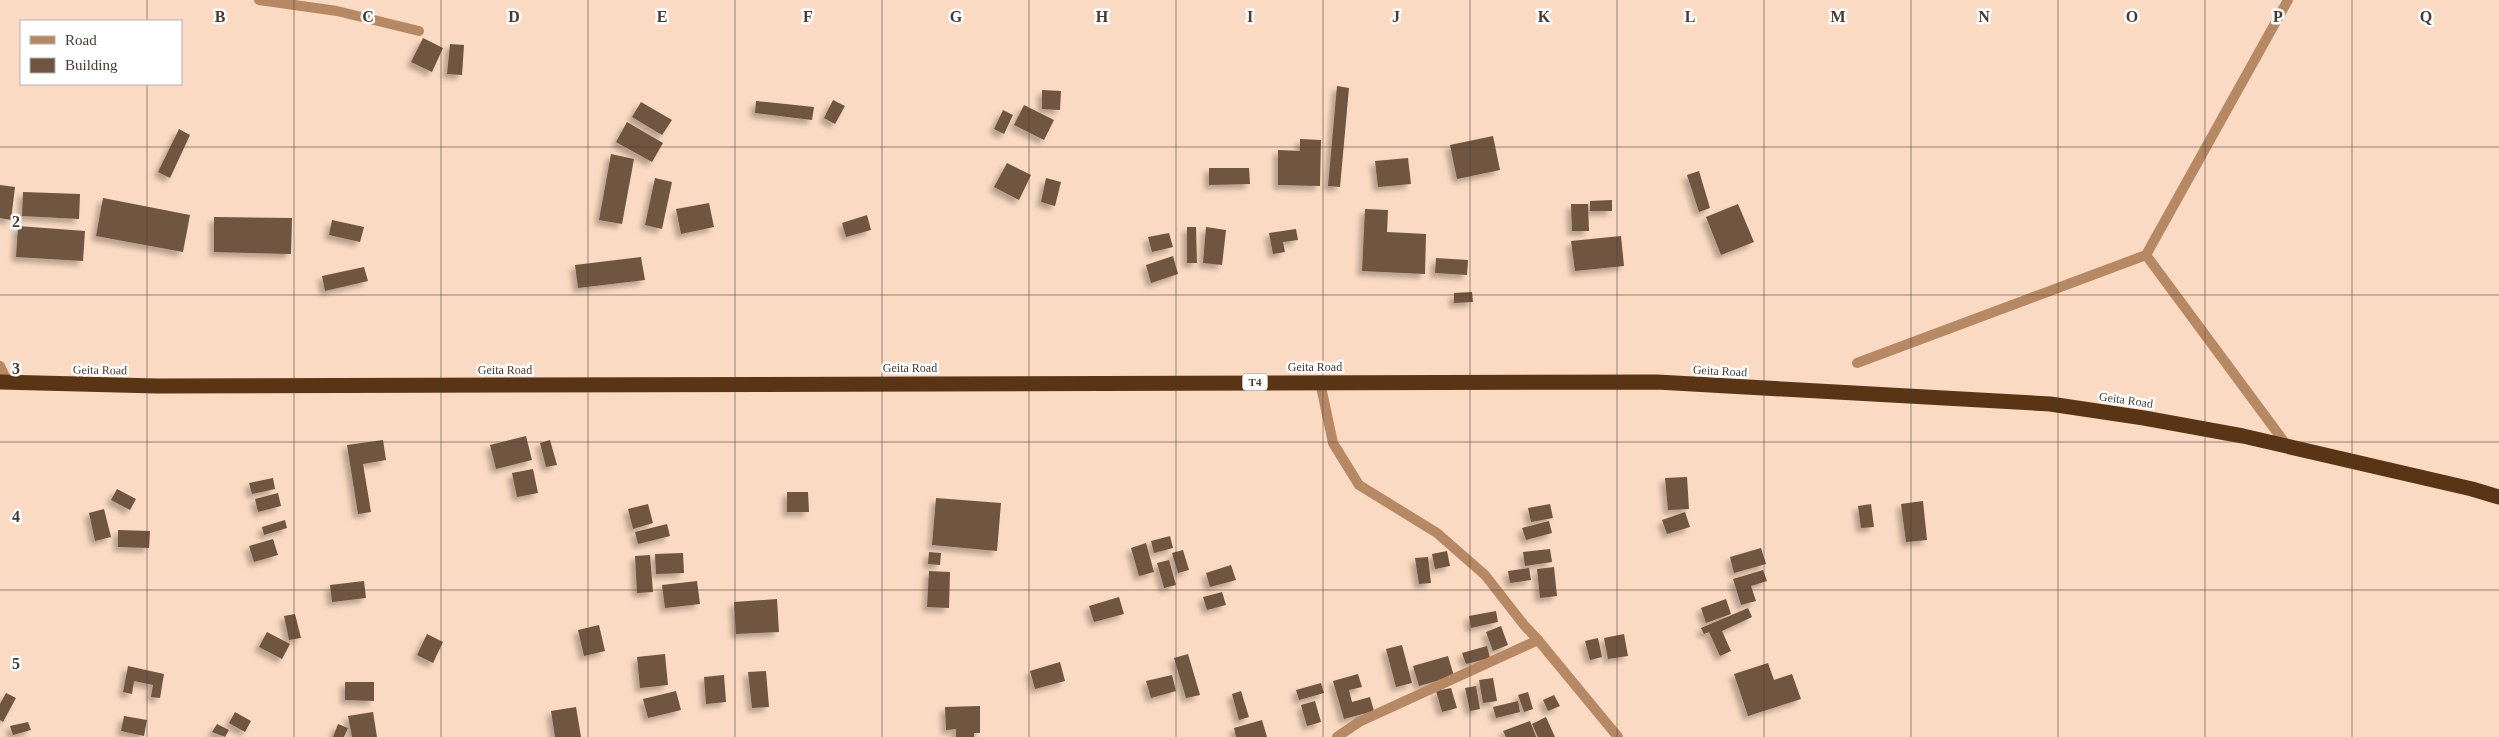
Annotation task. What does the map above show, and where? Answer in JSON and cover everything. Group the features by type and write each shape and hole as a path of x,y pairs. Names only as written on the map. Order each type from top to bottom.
{"highway":[{"name":"Geita Road","path":"4,382 157,386 1657,382 2050,404 2144,418 2288,446 2499,497"}],"street":[{"path":"259,0 337,11 419,31"},
{"path":"1857,363 2146,255 2288,0"},
{"path":"2146,255 2288,446"},
{"path":"0,366 4,382"},
{"path":"1320,382 1333,443 1359,485 1437,533 1485,575 1524,625 1618,737"},
{"path":"1337,737 1359,722 1538,640"}],"building":[{"path":"423,38 443,48 432,72 411,62"},
{"path":"450,44 464,45 462,75 447,74"},
{"path":"1337,86 1349,88 1340,187 1328,186"},
{"path":"1042,90 1061,91 1060,110 1042,109"},
{"path":"833,100 845,106 835,124 824,118"},
{"path":"756,101 814,107 812,120 755,113"},
{"path":"641,102 672,120 662,135 632,117"},
{"path":"1024,105 1054,120 1044,140 1014,125"},
{"path":"1003,110 1013,115 1004,134 994,129"},
{"path":"627,122 663,143 652,162 616,142"},
{"path":"179,129 190,135 170,178 158,172"},
{"path":"1493,136 1500,170 1457,179 1450,145"},
{"path":"1300,139 1321,140 1320,186 1278,185 1278,150 1300,151"},
{"path":"611,154 634,159 622,224 599,220"},
{"path":"1408,158 1411,184 1378,187 1375,161"},
{"path":"1007,163 1031,175 1019,200 994,187"},
{"path":"1209,168 1249,168 1250,184 1209,185"},
{"path":"1699,171 1710,208 1699,212 1687,175"},
{"path":"655,178 672,182 662,229 645,225"},
{"path":"1046,178 1061,182 1055,206 1041,202"},
{"path":"0,185 15,187 11,220 0,218"},
{"path":"23,192 80,194 79,219 22,216"},
{"path":"103,198 190,215 183,252 96,236"},
{"path":"1612,200 1612,211 1590,211 1590,201"},
{"path":"709,203 714,227 681,234 676,209"},
{"path":"1571,204 1588,204 1589,231 1572,231"},
{"path":"1738,204 1754,242 1721,255 1706,217"},
{"path":"1365,209 1388,210 1387,232 1426,234 1425,274 1362,271"},
{"path":"867,215 871,230 846,237 842,223"},
{"path":"214,217 292,218 291,254 214,252"},
{"path":"332,220 364,227 360,242 329,235"},
{"path":"18,226 85,231 83,261 16,257"},
{"path":"1187,227 1196,227 1197,263 1187,263"},
{"path":"1206,227 1226,230 1222,265 1203,263"},
{"path":"1296,229 1298,240 1283,242 1285,252 1273,254 1269,233"},
{"path":"1169,233 1173,247 1152,252 1148,237"},
{"path":"1621,236 1624,266 1575,271 1571,241"},
{"path":"1173,256 1178,274 1151,283 1146,265"},
{"path":"641,257 645,280 578,288 575,265"},
{"path":"1436,258 1468,260 1467,275 1435,273"},
{"path":"364,267 368,281 325,291 322,276"},
{"path":"1472,292 1473,302 1454,303 1454,293"},
{"path":"526,436 532,460 496,469 490,445"},
{"path":"383,440 386,460 363,464 371,512 358,514 347,445"},
{"path":"550,440 557,465 546,467 540,443"},
{"path":"533,469 538,493 517,497 512,473"},
{"path":"1687,477 1689,509 1668,510 1665,478"},
{"path":"273,478 275,489 252,494 249,483"},
{"path":"117,489 136,499 130,510 111,500"},
{"path":"787,492 808,492 809,512 787,512"},
{"path":"278,493 281,506 258,512 255,499"},
{"path":"936,498 1001,503 997,551 932,545"},
{"path":"1923,501 1927,540 1906,542 1901,504"},
{"path":"648,504 653,523 633,529 628,509"},
{"path":"1550,504 1553,518 1531,522 1528,508"},
{"path":"1871,504 1874,527 1861,528 1858,506"},
{"path":"104,509 111,537 95,541 89,513"},
{"path":"1685,512 1690,527 1667,534 1662,520"},
{"path":"285,520 287,528 264,535 262,527"},
{"path":"1549,521 1552,533 1526,540 1522,528"},
{"path":"667,524 670,536 638,544 635,532"},
{"path":"118,530 150,531 149,548 118,547"},
{"path":"1170,536 1173,548 1154,553 1151,541"},
{"path":"273,539 278,555 254,562 249,546"},
{"path":"1146,543 1154,572 1139,576 1131,548"},
{"path":"1761,548 1766,564 1734,573 1730,557"},
{"path":"1550,549 1552,562 1525,566 1523,552"},
{"path":"1183,550 1189,570 1178,573 1172,553"},
{"path":"1447,551 1450,566 1435,569 1432,554"},
{"path":"929,552 941,553 940,565 928,564"},
{"path":"683,553 684,573 656,574 655,554"},
{"path":"650,555 653,592 637,593 635,556"},
{"path":"1428,557 1431,583 1419,584 1415,558"},
{"path":"1169,560 1176,585 1164,588 1157,563"},
{"path":"1231,565 1236,580 1210,587 1206,573"},
{"path":"1554,567 1557,596 1540,598 1537,569"},
{"path":"1529,568 1531,580 1510,583 1508,571"},
{"path":"1763,570 1767,581 1751,586 1756,601 1741,605 1733,579"},
{"path":"929,571 950,572 949,608 927,607"},
{"path":"364,581 366,598 332,602 330,585"},
{"path":"697,581 700,604 665,608 662,585"},
{"path":"1222,592 1226,605 1207,610 1203,597"},
{"path":"1119,597 1124,614 1094,622 1089,606"},
{"path":"777,599 779,632 736,634 734,602"},
{"path":"1726,599 1731,614 1706,623 1701,608"},
{"path":"1748,608 1752,617 1722,631 1731,651 1720,656 1709,632 1704,634 1701,628"},
{"path":"1496,611 1498,622 1471,628 1469,616"},
{"path":"295,614 301,638 289,640 284,616"},
{"path":"599,625 605,651 584,656 578,630"},
{"path":"1501,626 1508,645 1493,651 1486,632"},
{"path":"267,632 290,644 282,659 259,647"},
{"path":"427,634 443,642 433,663 417,655"},
{"path":"1624,634 1628,656 1608,659 1604,638"},
{"path":"1598,638 1602,657 1590,660 1585,641"},
{"path":"1402,645 1412,683 1396,687 1386,649"},
{"path":"1487,646 1490,658 1466,664 1462,653"},
{"path":"665,654 668,685 640,688 637,657"},
{"path":"1188,654 1200,695 1186,698 1174,658"},
{"path":"1448,656 1454,676 1419,686 1413,666"},
{"path":"1060,662 1065,681 1035,689 1030,671"},
{"path":"1768,663 1774,680 1792,674 1801,699 1748,716 1734,674"},
{"path":"128,666 164,674 160,698 151,697 153,685 134,681 132,694 123,692"},
{"path":"766,671 769,707 752,708 748,672"},
{"path":"1358,674 1362,687 1349,690 1352,702 1370,697 1374,711 1344,719 1333,681"},
{"path":"724,675 726,702 706,704 704,677"},
{"path":"1172,675 1176,691 1151,698 1146,681"},
{"path":"1493,678 1497,701 1483,703 1479,680"},
{"path":"345,682 374,682 374,701 345,700"},
{"path":"1321,683 1324,693 1299,700 1296,690"},
{"path":"1476,686 1480,709 1470,711 1465,688"},
{"path":"1451,688 1457,708 1442,712 1436,691"},
{"path":"676,691 681,710 648,718 643,699"},
{"path":"1241,691 1249,717 1239,720 1232,694"},
{"path":"1528,692 1533,709 1524,712 1518,695"},
{"path":"6,693 16,698 3,722 0,720 0,704"},
{"path":"1554,695 1560,706 1548,711 1543,700"},
{"path":"1315,701 1321,722 1307,726 1301,705"},
{"path":"1518,701 1520,712 1496,718 1493,707"},
{"path":"980,706 980,733 974,733 974,737 956,737 956,729 946,730 945,707"},
{"path":"576,707 581,737 555,737 551,711"},
{"path":"235,712 251,721 245,732 229,723"},
{"path":"373,712 377,737 352,737 348,716"},
{"path":"124,716 147,720 144,736 121,731"},
{"path":"1546,717 1555,737 1538,737 1532,724"},
{"path":"1262,720 1267,737 1236,737 1234,728"},
{"path":"1530,721 1536,737 1506,737 1503,731"},
{"path":"28,722 31,730 13,735 10,726"},
{"path":"217,724 229,730 225,737 212,732"},
{"path":"338,724 348,728 344,737 333,737"}]}
